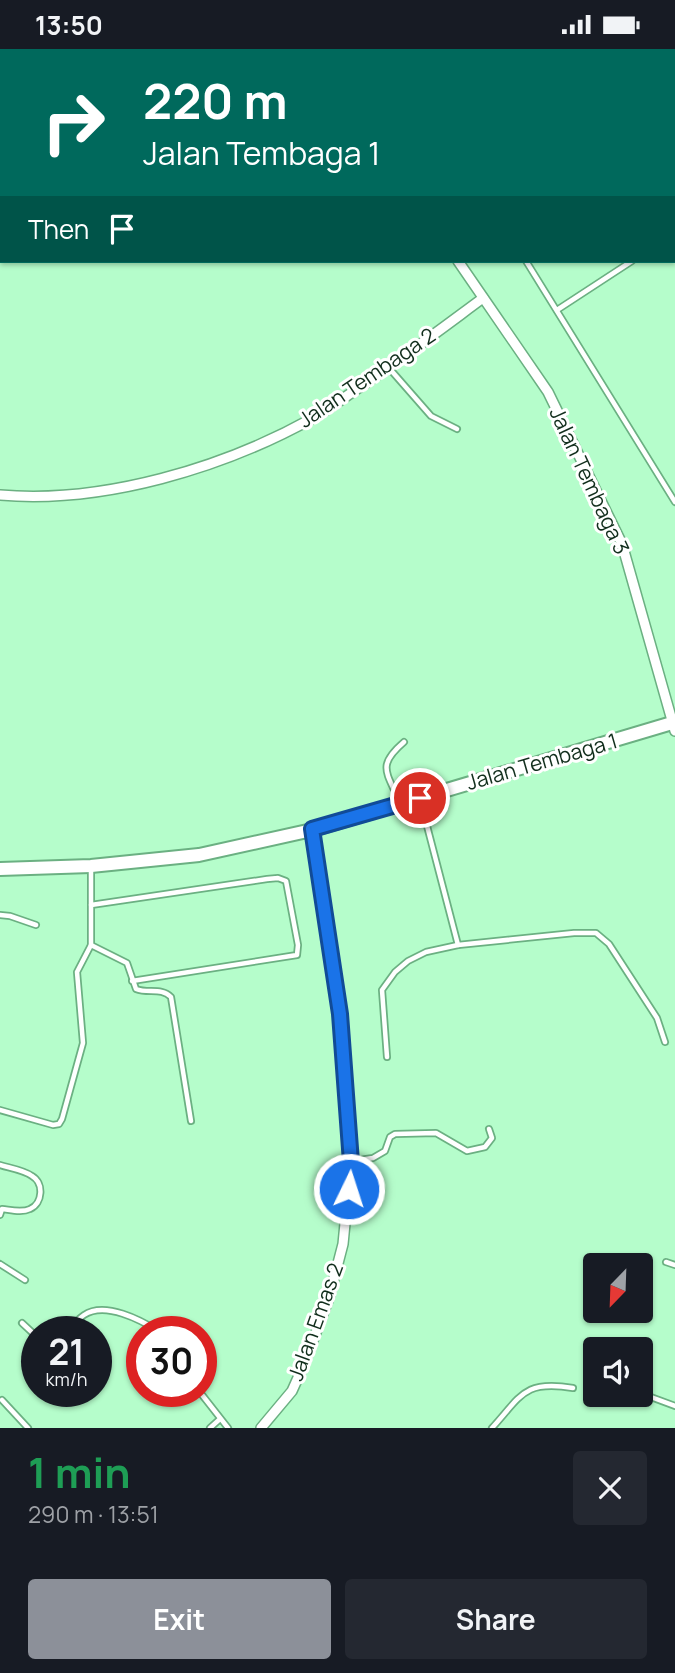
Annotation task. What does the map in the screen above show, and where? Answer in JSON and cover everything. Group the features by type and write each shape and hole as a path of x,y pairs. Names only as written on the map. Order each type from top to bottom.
{"street":[{"name":"Jalan Tembaga 3","path":"459,263 548,391 622,544 674,727"},
{"name":"Jalan Tembaga 2","path":"0,495 88,495 148,482 209,464 314,418 483,298"},
{"name":"Jalan Tembaga 1","path":"0,869 91,866 199,855 312,829 674,727"},
{"name":"Jalan Emas 2","path":"261,1428 292,1391 329,1298 343,1244 351,1162 340,1014 312,829"}],"lane":[{"path":"529,263 675,502"},
{"path":"557,310 629,263"},
{"path":"388,368 431,416 457,429"},
{"path":"400,804 385,766 388,756 404,742"},
{"path":"420,798 458,946"},
{"path":"0,1110 53,1125 61,1122 83,1043 77,972 91,945 91,866"},
{"path":"91,905 267,879 278,878 286,881 298,944 297,955 132,981"},
{"path":"0,915 36,925"},
{"path":"387,1057 382,990 395,972 408,961 426,952 458,946 574,933 596,933 608,944 657,1018 665,1042"},
{"path":"91,945 127,963 132,981 140,991 164,992 171,997 191,1121"},
{"path":"351,1162 385,1151 390,1137 395,1134 436,1133 467,1151 485,1147 492,1138 489,1129"},
{"path":"0,1165 31,1174 41,1190 36,1205 30,1209 1,1210"},
{"path":"666,1262 675,1265"},
{"path":"0,1264 25,1280"},
{"path":"83,1316 103,1310 126,1317"},
{"path":"492,1428 510,1406 524,1393 537,1386 548,1384 573,1388"},
{"path":"653,1398 675,1406"},
{"path":"2,1400 28,1428"},
{"path":"211,1407 228,1428"},
{"path":"210,1428 220,1419"}],"route":[{"path":"349,1189 351,1162 340,1014 312,829 420,798"}]}
